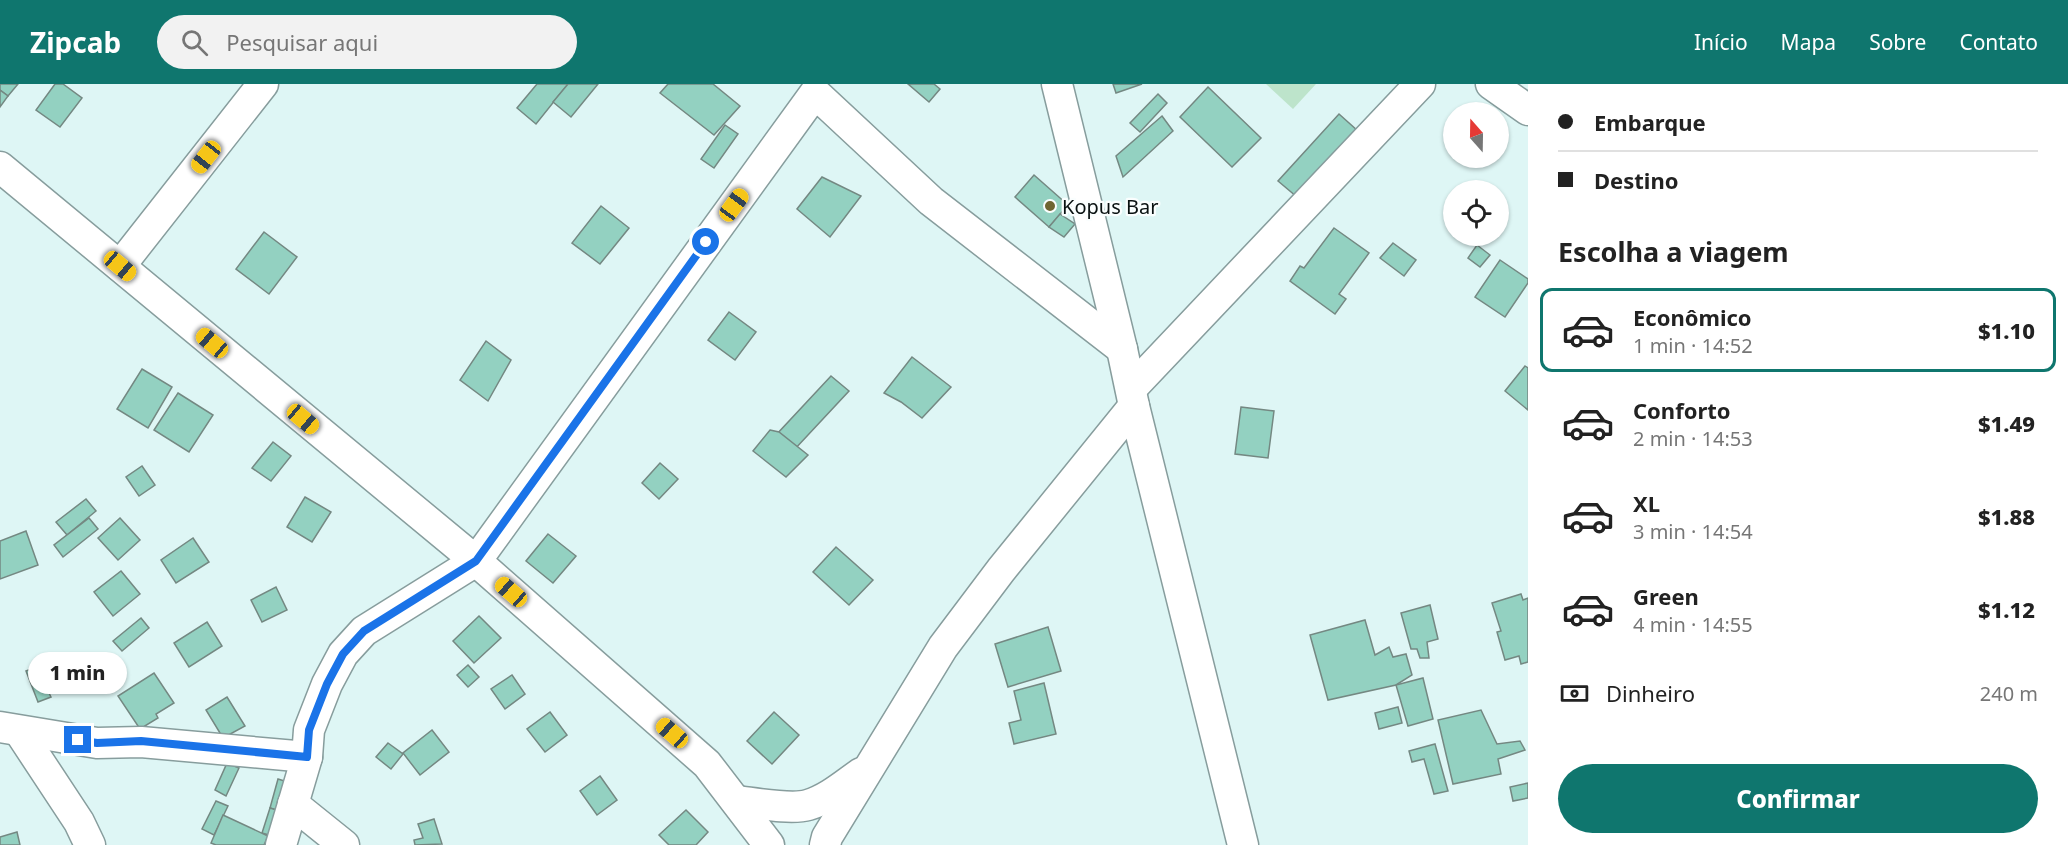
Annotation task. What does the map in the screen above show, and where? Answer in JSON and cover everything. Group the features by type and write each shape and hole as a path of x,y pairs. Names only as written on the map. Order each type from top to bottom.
{"street":[{"path":"120,266 263,84"},
{"path":"1057,84 1243,845"},
{"path":"825,845 827,837 943,646 1132,398 1420,84"},
{"path":"1491,84 1528,110"},
{"path":"281,845 307,757 309,730 327,684 343,654 364,631 476,561 815,87 931,201 1122,349"},
{"path":"0,167 476,561 707,764 769,845"},
{"path":"10,729 97,743 141,741 307,757"},
{"path":"10,729 79,822 90,845"},
{"path":"736,801 806,806 832,794 868,768"},
{"path":"293,804 344,845"}],"green space":[{"path":"1266,84 1316,84 1293,109"}],"building":[{"path":"0,84 18,84 8,96 0,90"},
{"path":"55,84 63,84 82,98 60,127 36,110"},
{"path":"537,84 568,84 536,124 517,108"},
{"path":"568,84 598,84 571,117 553,102"},
{"path":"668,84 713,84 740,106 714,135 660,93"},
{"path":"908,84 934,84 940,89 929,102"},
{"path":"1113,84 1142,84 1116,93"},
{"path":"1208,87 1261,138 1232,167 1180,117"},
{"path":"0,90 8,96 0,107"},
{"path":"1158,94 1167,103 1140,132 1130,123"},
{"path":"1339,114 1358,131 1297,197 1278,181"},
{"path":"1162,116 1173,131 1123,177 1116,156"},
{"path":"725,125 738,134 714,168 701,159"},
{"path":"1034,175 1068,205 1049,227 1015,197"},
{"path":"822,177 861,196 830,237 797,209"},
{"path":"601,206 629,228 600,264 572,243"},
{"path":"1060,214 1075,224 1064,237 1049,227"},
{"path":"1334,228 1369,253 1339,294 1346,299 1335,314 1290,281 1300,266 1304,268"},
{"path":"264,232 297,257 269,294 236,269"},
{"path":"1393,243 1416,260 1404,276 1380,258"},
{"path":"1476,246 1490,255 1480,267 1468,258"},
{"path":"1500,260 1528,279 1528,283 1505,317 1475,297"},
{"path":"729,312 756,332 735,360 708,340"},
{"path":"486,341 511,360 488,401 460,380"},
{"path":"912,357 951,387 922,418 901,402 884,393"},
{"path":"1525,366 1528,368 1528,410 1505,391"},
{"path":"142,369 172,387 148,428 117,409"},
{"path":"831,376 849,391 794,450 776,435"},
{"path":"178,393 213,415 189,452 154,430"},
{"path":"1241,407 1274,411 1268,458 1235,454"},
{"path":"770,430 779,432 808,455 786,477 753,451"},
{"path":"273,442 291,456 271,481 252,468"},
{"path":"660,463 678,479 659,499 642,483"},
{"path":"142,466 155,485 139,496 126,477"},
{"path":"305,497 331,512 312,542 287,527"},
{"path":"86,499 96,511 67,535 56,522"},
{"path":"89,518 98,529 63,557 54,545"},
{"path":"120,518 140,540 118,560 98,538"},
{"path":"26,531 38,565 0,579 0,541"},
{"path":"548,534 576,556 553,583 526,561"},
{"path":"193,538 209,562 176,583 161,560"},
{"path":"836,547 873,580 849,605 813,572"},
{"path":"121,571 140,594 113,616 94,592"},
{"path":"276,587 287,610 262,622 251,600"},
{"path":"1521,594 1523,600 1528,598 1528,662 1521,664 1519,656 1505,660 1497,632 1501,631 1492,603"},
{"path":"1430,605 1438,639 1427,642 1429,658 1420,658 1417,649 1411,649 1401,613"},
{"path":"479,616 501,638 474,663 453,641"},
{"path":"141,618 149,628 122,651 113,641"},
{"path":"1365,620 1375,655 1389,647 1393,657 1406,654 1412,675 1396,685 1328,700 1310,635"},
{"path":"207,622 222,646 189,667 174,643"},
{"path":"1048,627 1061,671 1008,687 995,644"},
{"path":"53,661 57,672 70,667 76,683 49,693 51,697 38,702 26,671"},
{"path":"468,665 479,677 468,687 457,675"},
{"path":"154,673 174,703 156,714 158,718 140,729 118,696"},
{"path":"512,675 525,694 505,709 491,689"},
{"path":"1423,678 1433,719 1408,726 1396,685"},
{"path":"1044,683 1056,734 1014,744 1009,723 1021,720 1014,691"},
{"path":"227,697 245,726 223,738 206,710"},
{"path":"1398,707 1402,723 1379,729 1375,713"},
{"path":"1481,710 1497,744 1520,741 1525,750 1498,759 1501,774 1453,784 1438,720"},
{"path":"550,712 567,735 545,752 527,729"},
{"path":"774,712 799,735 772,764 747,741"},
{"path":"432,730 449,752 420,775 403,753"},
{"path":"388,743 403,754 391,769 376,757"},
{"path":"1435,744 1448,791 1434,794 1424,759 1412,762 1409,751"},
{"path":"227,763 239,768 226,796 215,790"},
{"path":"600,776 617,800 597,815 580,791"},
{"path":"278,779 291,783 283,812 270,808"},
{"path":"1528,783 1528,798 1513,801 1510,787"},
{"path":"216,801 228,806 214,835 202,829"},
{"path":"270,808 283,812 276,837 262,833"},
{"path":"686,810 708,832 696,845 669,845 659,835"},
{"path":"223,815 268,836 264,845 216,845 211,843"},
{"path":"434,819 442,844 415,845 414,840 423,838 418,824"},
{"path":"17,832 20,845 0,845 0,837"}],"place":[{"name":"Kopus Bar","path":"1050,206"}],"route":[{"path":"78,740 97,743 141,741 245,753 307,757 309,730 327,684 343,654 364,631 476,561 706,242"}]}
